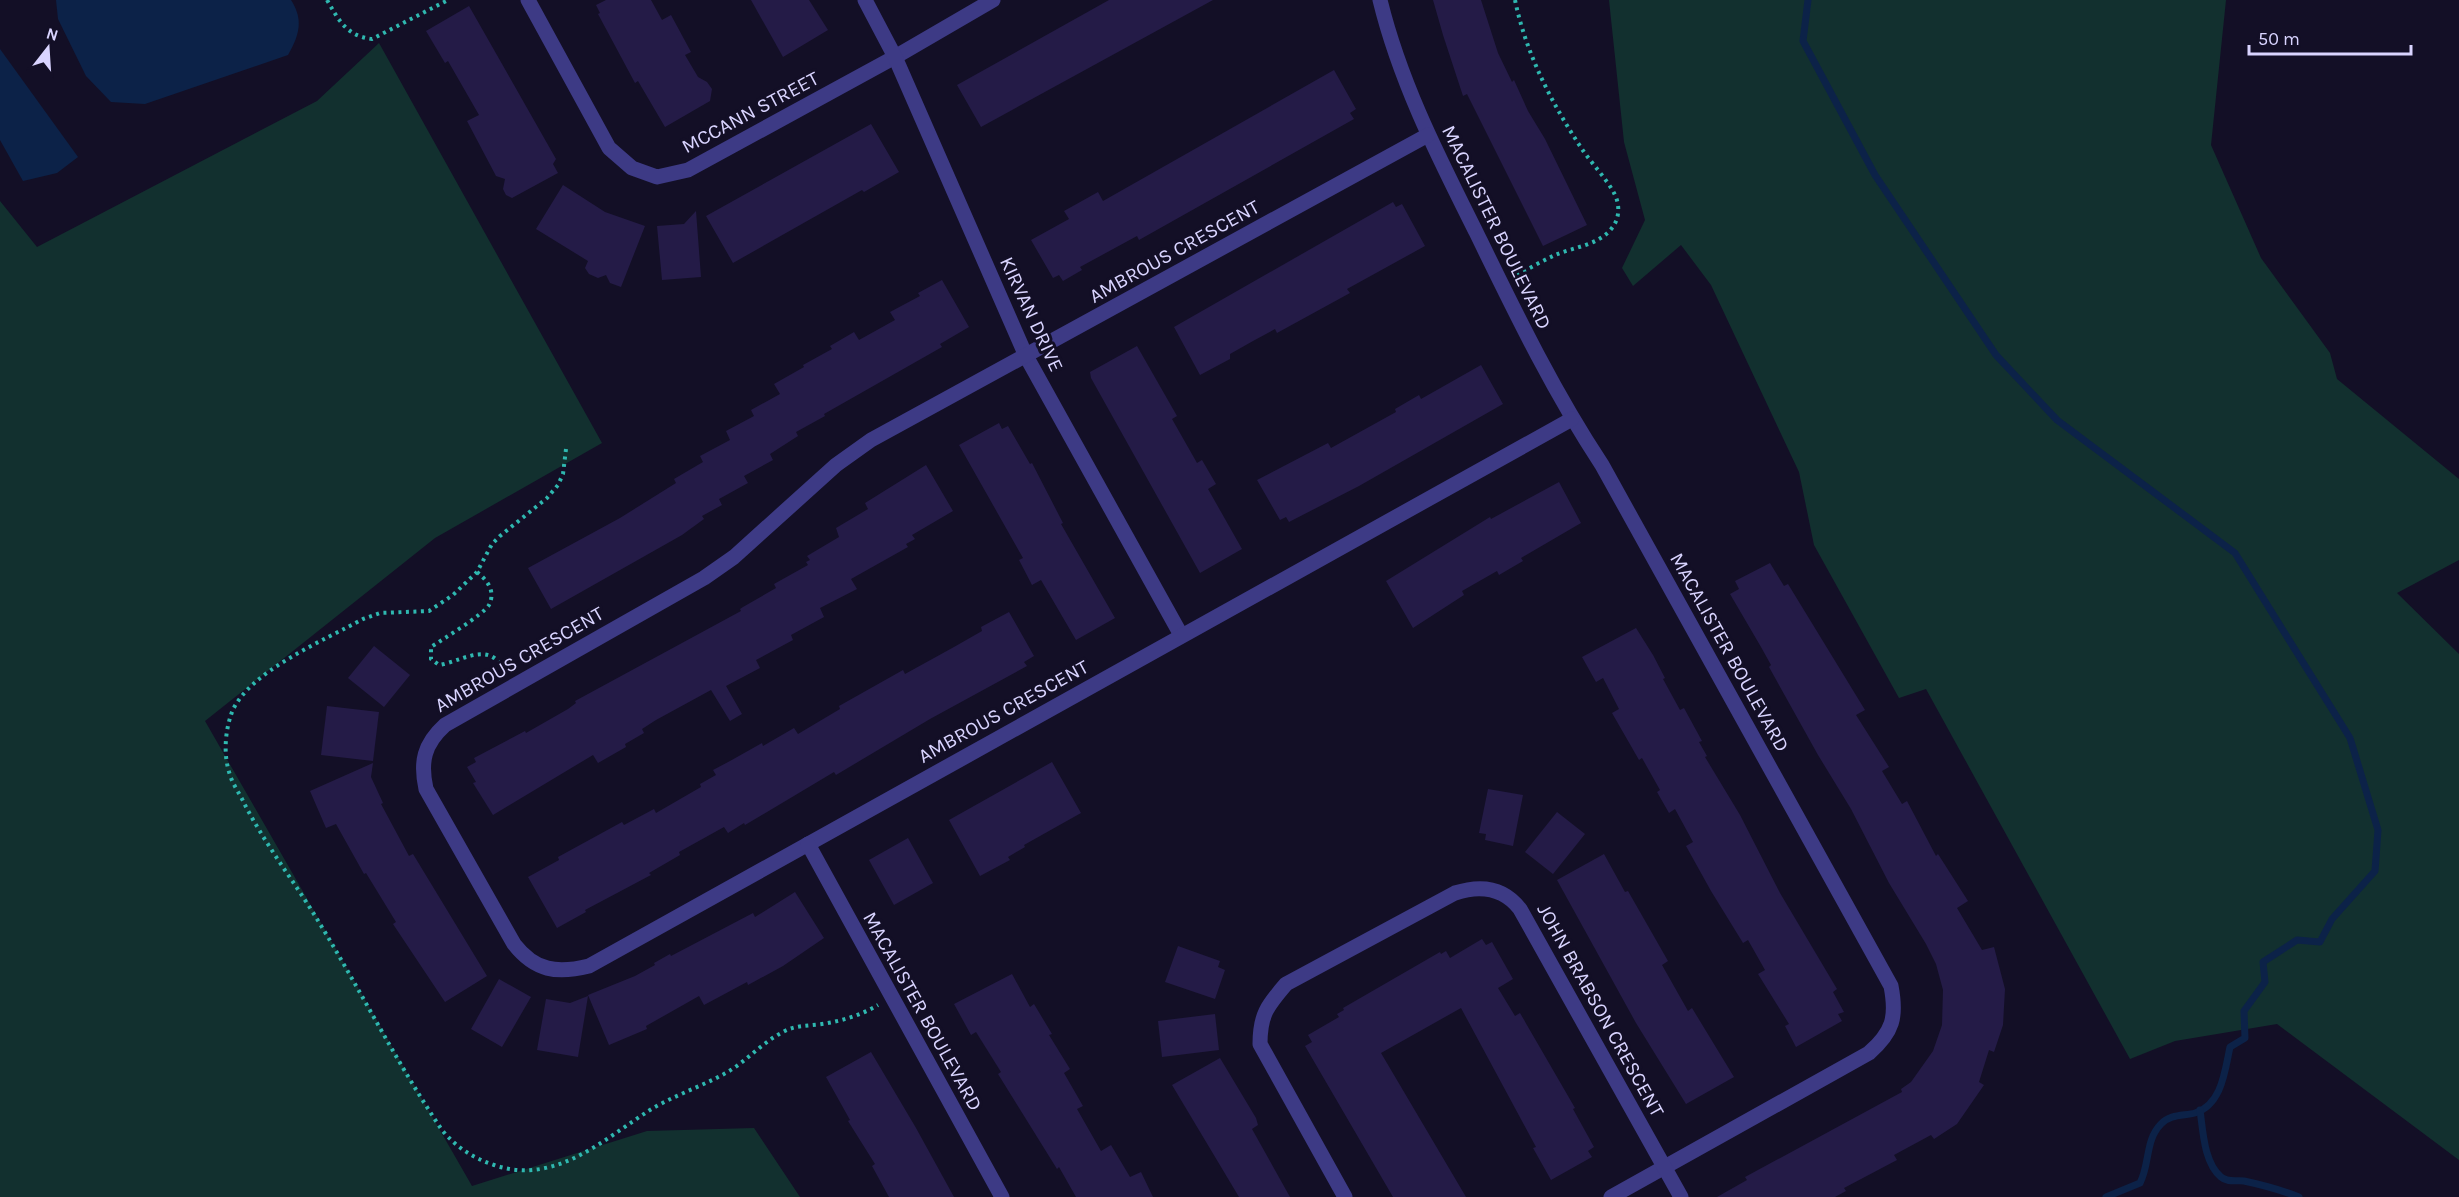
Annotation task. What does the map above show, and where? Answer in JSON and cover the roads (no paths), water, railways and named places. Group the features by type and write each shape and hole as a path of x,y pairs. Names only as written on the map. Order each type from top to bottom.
{"street":[{"name":"MCCANN STREET","path":"528,0 609,148 633,168 657,177 688,170 895,57 993,0"},
{"name":"KIRVAN DRIVE","path":"865,0 895,57 1026,356 1181,635"},
{"name":"MACALISTER BOULEVARD","path":"1380,0 1389,40 1428,135 1542,366 1572,419 1602,465 1891,986 1895,1006 1892,1025 1883,1041 1869,1053 1611,1197"},
{"name":"AMBROUS CRESCENT","path":"1428,135 871,440 836,465 734,557 704,578 445,725 434,735 427,746 423,774 426,789 514,944 525,957 537,965 569,971 589,966 1572,419"},
{"name":"MACALISTER BOULEVARD","path":"808,844 1002,1197"},
{"name":"JOHN BRABSON CRESCENT","path":"1345,1197 1260,1044 1260,1023 1268,1006 1286,984 1455,892 1472,888 1499,891 1512,898 1520,909 1681,1197"}],"water":[{"path":"56,0 291,0 299,21 297,35 288,55 145,104 111,102 86,76 58,19"},
{"path":"0,49 78,157 57,173 23,181 0,140"}],"waterway":[{"path":"1808,0 1803,41 1875,175 1996,355 2057,420 2235,553 2350,738 2378,830 2375,871 2332,919 2320,942 2297,940 2263,962 2265,982 2244,1011 2245,1038 2230,1047 2217,1095 2204,1109 2173,1117 2161,1124 2152,1137 2140,1183 2106,1197"},
{"path":"2200,1110 2208,1155 2215,1171 2221,1177 2229,1181 2244,1181 2265,1186 2299,1197"}]}
